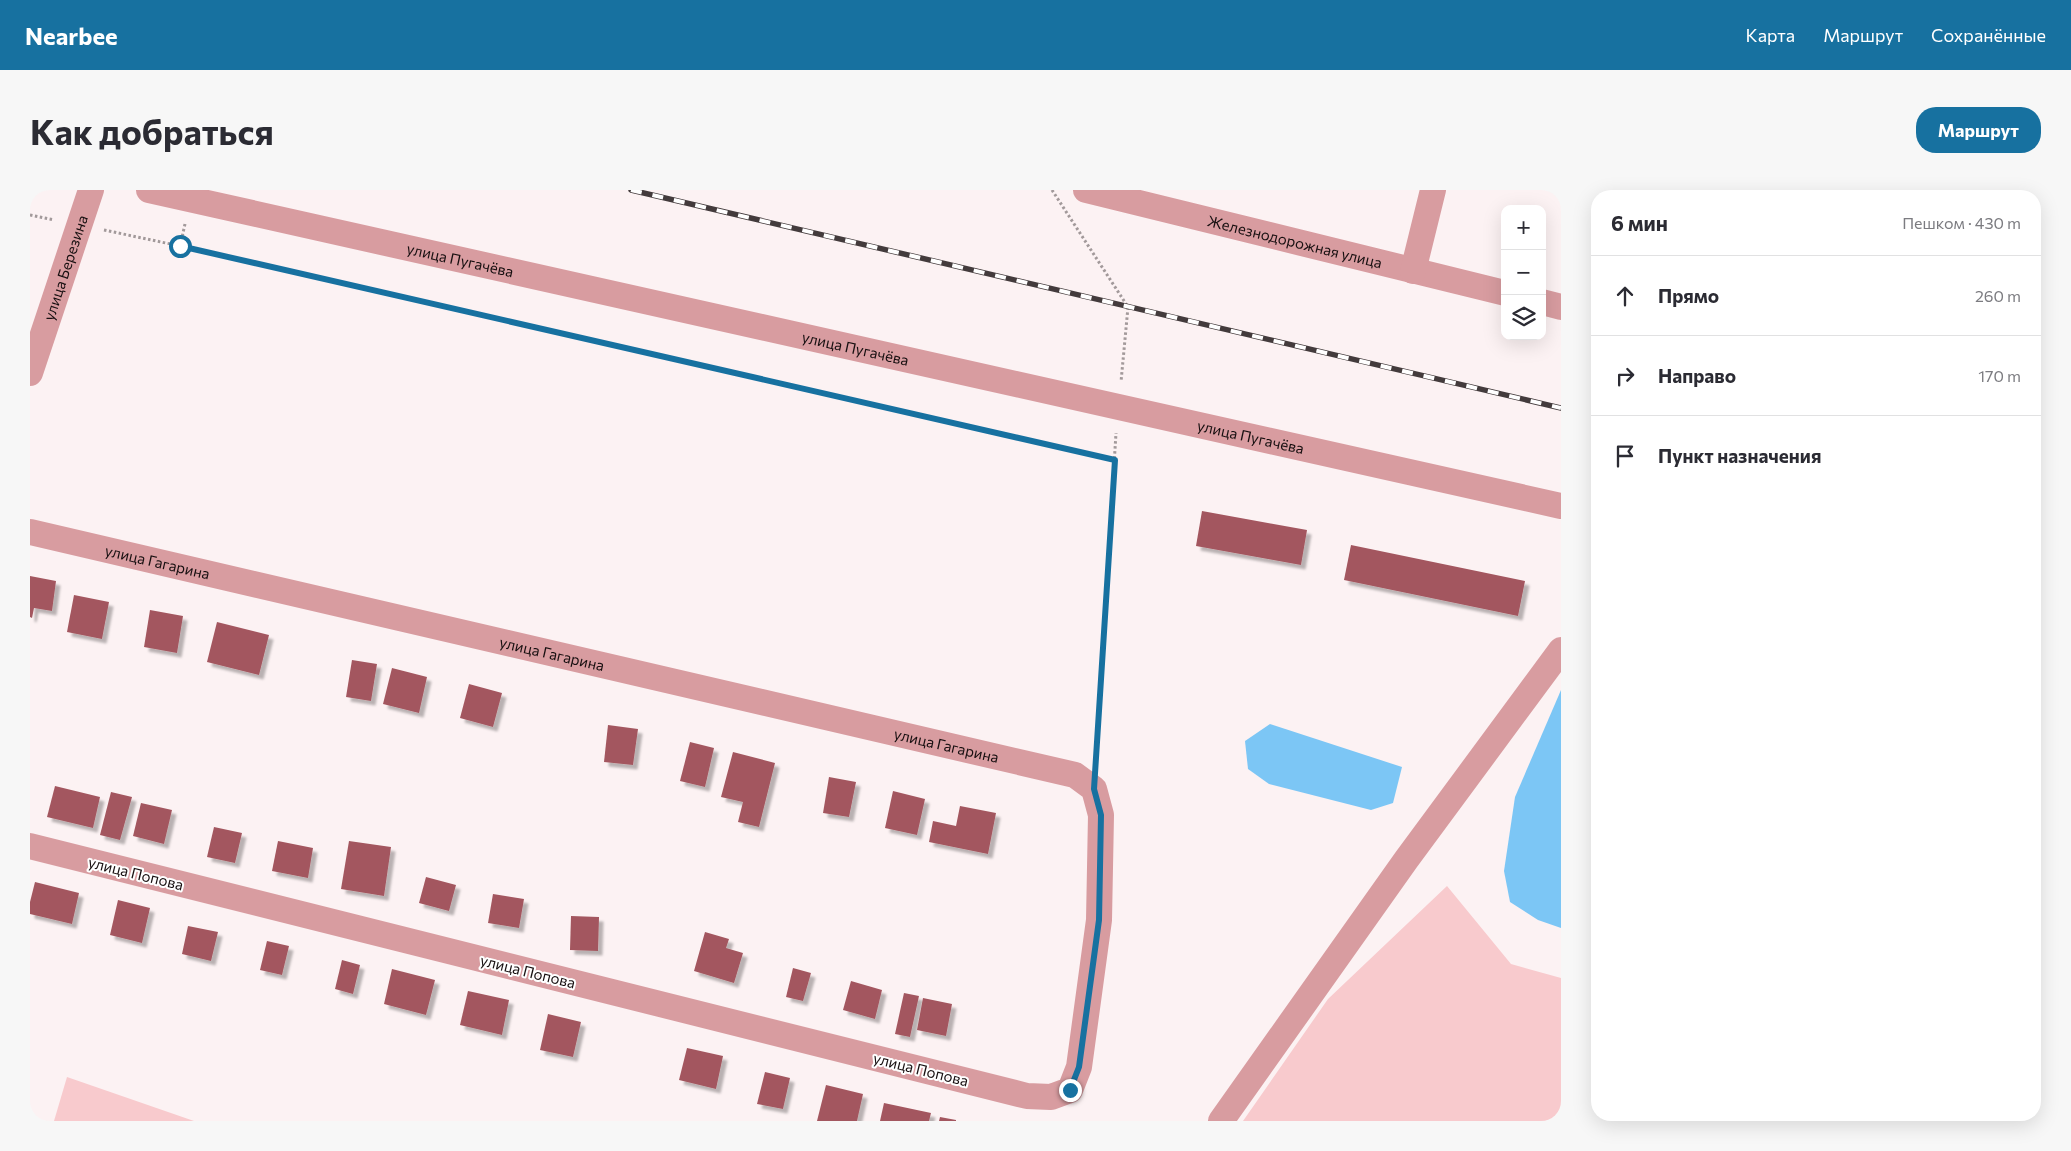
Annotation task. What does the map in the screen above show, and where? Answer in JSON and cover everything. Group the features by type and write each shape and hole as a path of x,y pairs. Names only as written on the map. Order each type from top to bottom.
{"street":[{"name":"улица Березина","path":"30,373 91,190"},
{"name":"улица Пугачёва","path":"149,190 1561,506"},
{"name":"Железнодорожная улица","path":"1086,190 1501,292"},
{"path":"1413,271 1433,190"},
{"path":"1546,303 1561,307"},
{"name":"улица Гагарина","path":"30,532 1085,782"},
{"path":"1221,1121 1406,860 1561,650"},
{"name":"улица Попова","path":"30,846 1027,1096 1052,1097 1070,1090 1079,1067 1099,920 1101,815 1085,782"}],"path":[{"path":"1052,190 1128,307 1085,782"},
{"path":"191,199 180,246 1115,460"}],"shaded area":[{"path":"1447,886 1511,964 1561,978 1561,1121 1243,1121 1328,999"},
{"path":"67,1077 194,1121 54,1121"}],"water":[{"path":"1561,690 1561,928 1538,920 1510,902 1504,871 1515,797"},
{"path":"1270,724 1402,767 1393,803 1371,810 1269,784 1248,769 1245,741"}],"building":[{"path":"1202,511 1307,530 1301,565 1196,546"},
{"path":"1351,545 1525,581 1518,616 1344,580"},
{"path":"30,576 56,581 52,611 34,608 32,618 30,617"},
{"path":"74,595 109,602 102,639 67,632"},
{"path":"150,610 183,616 177,653 144,647"},
{"path":"217,622 269,635 259,675 207,662"},
{"path":"352,660 377,664 371,701 346,697"},
{"path":"392,668 427,677 419,713 383,704"},
{"path":"469,684 502,693 493,727 460,718"},
{"path":"608,725 638,729 633,765 604,762"},
{"path":"690,742 714,748 705,787 680,781"},
{"path":"733,752 775,763 759,827 738,822 743,802 721,797"},
{"path":"829,777 856,782 849,817 823,813"},
{"path":"55,786 100,797 93,828 47,817"},
{"path":"893,791 925,799 917,835 885,828"},
{"path":"111,792 132,797 120,840 100,835"},
{"path":"141,803 172,810 164,844 133,836"},
{"path":"960,806 996,813 988,854 929,842 933,821 956,826"},
{"path":"214,827 242,833 235,863 207,857"},
{"path":"278,841 313,848 308,878 272,871"},
{"path":"349,841 391,847 384,896 341,889"},
{"path":"426,877 456,885 449,911 419,903"},
{"path":"35,882 79,893 72,924 30,914 30,902"},
{"path":"493,894 524,899 519,928 488,923"},
{"path":"118,900 150,908 142,943 110,935"},
{"path":"571,916 599,917 598,951 570,950"},
{"path":"188,926 218,932 211,961 182,954"},
{"path":"705,932 729,939 726,948 743,953 734,983 694,971"},
{"path":"267,941 289,946 282,975 260,970"},
{"path":"342,960 360,965 353,994 335,989"},
{"path":"793,968 811,973 803,1001 786,997"},
{"path":"392,969 435,980 426,1015 384,1004"},
{"path":"851,981 882,990 875,1019 843,1010"},
{"path":"468,991 509,1000 502,1035 460,1025"},
{"path":"904,993 919,996 910,1037 895,1034"},
{"path":"923,998 952,1004 946,1036 917,1030"},
{"path":"548,1014 581,1022 573,1057 540,1050"},
{"path":"687,1048 723,1056 716,1089 679,1080"},
{"path":"765,1072 790,1078 783,1109 757,1104"},
{"path":"826,1085 863,1094 857,1121 817,1121"},
{"path":"884,1103 931,1113 929,1121 880,1121"},
{"path":"940,1117 956,1120 956,1121 939,1121"}],"railway":[{"path":"631,190 1561,408"}],"route":[{"path":"180,246 1115,460 1094,789 1101,815 1099,920 1079,1067 1070,1090"}]}
